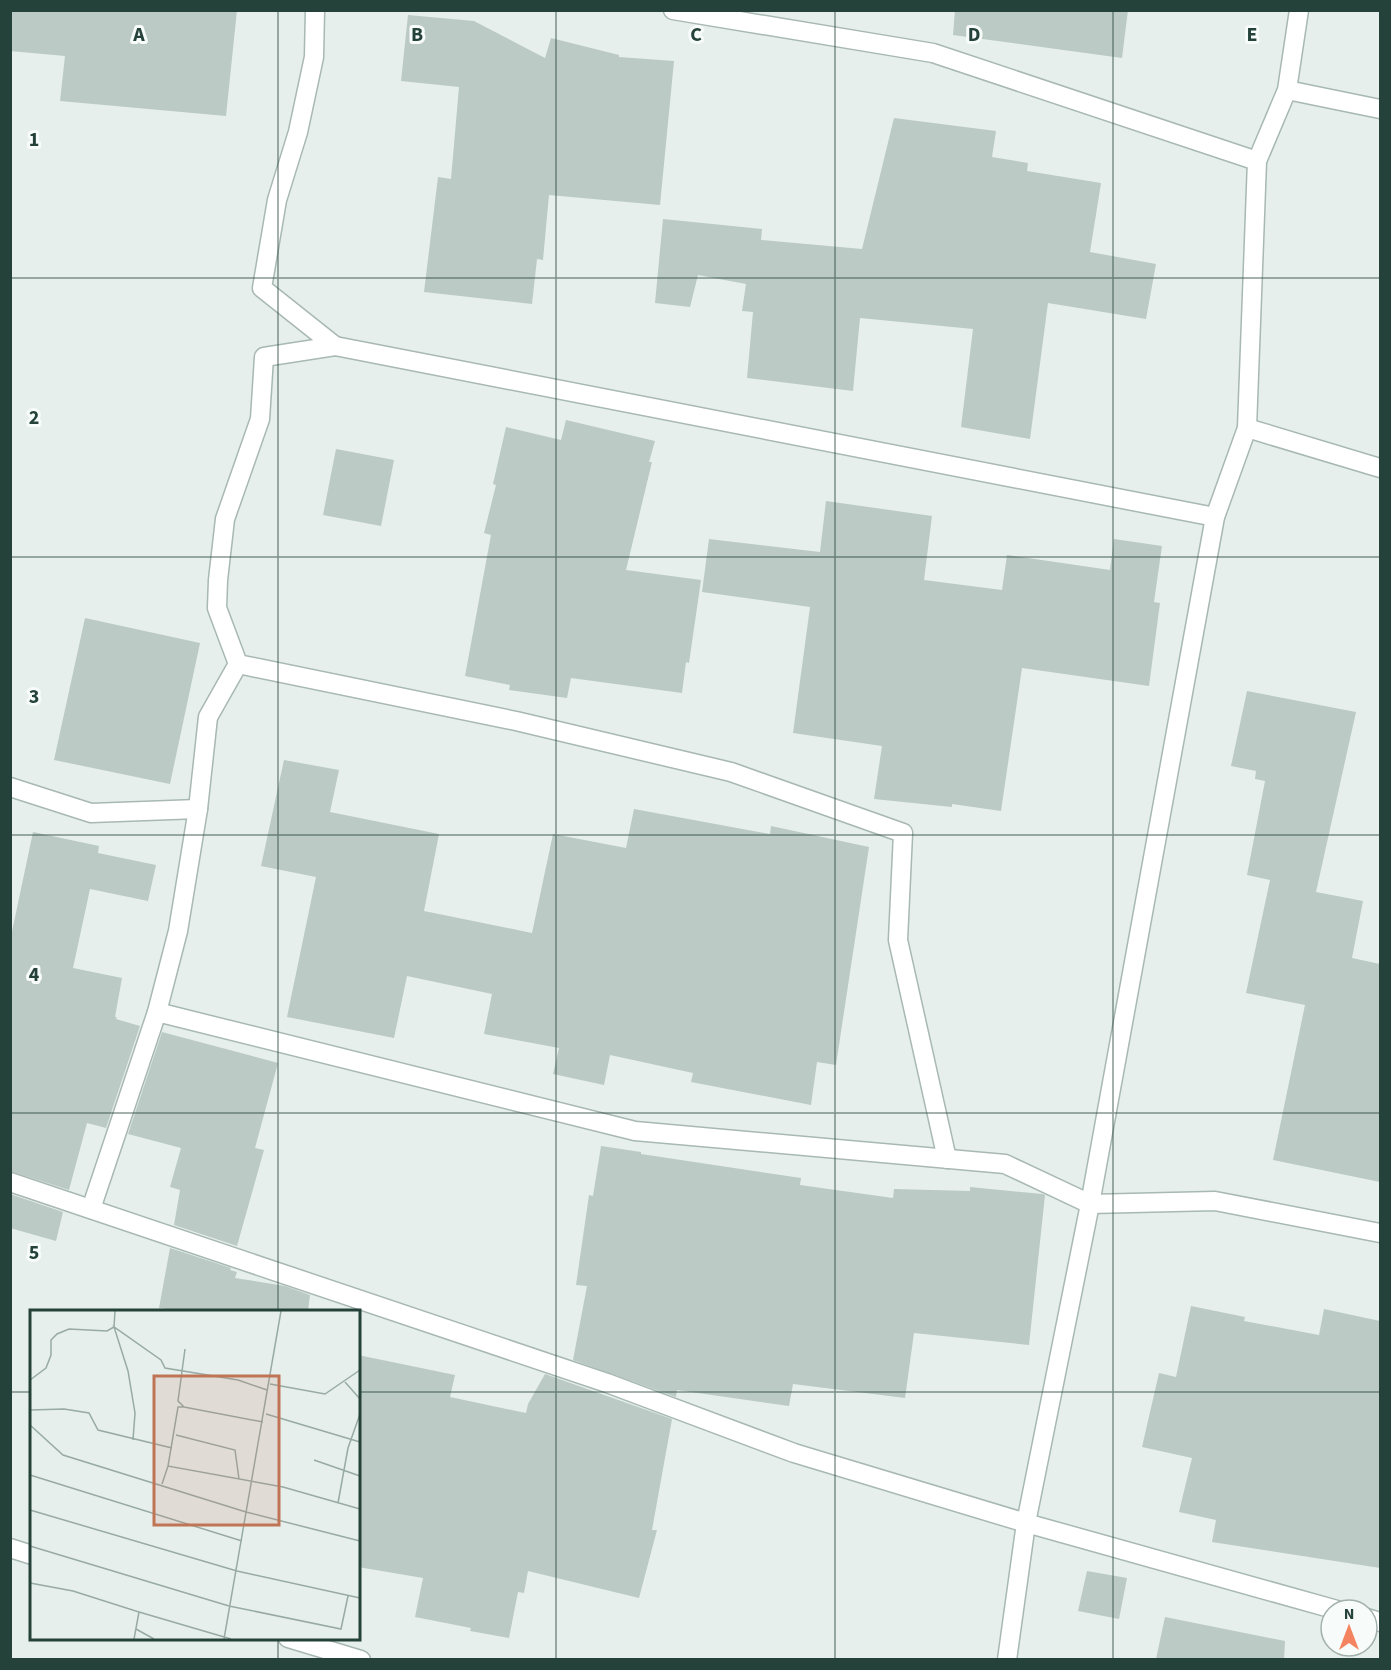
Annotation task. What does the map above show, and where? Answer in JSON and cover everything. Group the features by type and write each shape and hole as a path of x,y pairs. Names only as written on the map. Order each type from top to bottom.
{"street":[{"path":"315,10 314,57 298,132 277,200 262,288 335,346"},
{"path":"673,10 933,52 1257,161"},
{"path":"1007,1659 1026,1523 1090,1204 1215,517 1246,429 1257,161 1287,90 1299,10"},
{"path":"1287,90 1380,109"},
{"path":"238,664 217,608 218,580 225,519 260,419 264,357 335,346 1215,517"},
{"path":"1246,429 1380,468"},
{"path":"90,1209 157,1012 178,931 198,809 208,717 238,664"},
{"path":"238,664 516,721 731,772 903,833 898,940 947,1159"},
{"path":"10,787 90,813 198,809"},
{"path":"157,1012 635,1131 1005,1164 1090,1204 1215,1201 1380,1233"},
{"path":"10,1182 596,1379 794,1453 1026,1523 1319,1605"},
{"path":"10,1548 30,1554"},
{"path":"295,1640 362,1659"}],"building":[{"path":"10,10 237,10 226,116 60,101 65,56 10,51"},
{"path":"955,10 1128,10 1122,58 953,35"},
{"path":"408,15 474,21 545,58 551,38 619,55 619,57 674,61 660,205 549,195 543,260 537,259 532,304 424,292 438,177 451,179 459,87 401,81"},
{"path":"894,118 996,131 992,157 1028,163 1027,171 1101,183 1090,252 1156,264 1146,319 1048,303 1030,439 961,427 973,329 860,318 853,391 747,378 753,312 742,311 746,284 698,275 690,307 655,303 663,219 762,229 761,240 862,249"},
{"path":"566,420 655,441 626,570 701,580 689,663 686,662 682,693 571,678 567,698 509,690 510,685 465,676 491,535 484,533 496,485 493,484 506,427 561,440"},
{"path":"336,449 394,460 381,526 323,515"},
{"path":"826,501 932,516 924,580 1002,590 1007,555 1110,570 1114,539 1162,546 1154,602 1160,603 1149,686 1022,668 1001,811 952,804 952,807 874,799 882,746 793,733 810,607 702,592 709,539 820,552"},
{"path":"85,618 200,643 170,784 54,760"},
{"path":"1247,691 1356,712 1316,892 1363,901 1352,958 1380,964 1380,1182 1273,1160 1305,1005 1246,993 1270,880 1247,875 1265,781 1255,779 1256,771 1231,766"},
{"path":"284,760 339,770 330,812 439,834 424,911 532,933 553,834 626,848 634,809 770,834 771,826 869,847 836,1065 817,1062 811,1105 691,1082 693,1073 610,1055 604,1085 553,1074 559,1048 484,1034 492,994 407,976 394,1038 287,1017 316,877 261,866"},
{"path":"33,832 99,846 98,853 156,865 148,901 90,889 73,968 122,978 115,1017 140,1026 106,1128 87,1123 69,1190 10,1171 10,941"},
{"path":"162,1032 278,1063 255,1148 264,1150 237,1246 174,1225 180,1190 170,1187 181,1148 128,1134"},
{"path":"601,1146 801,1178 800,1185 893,1198 894,1189 970,1191 970,1187 1045,1195 1029,1345 914,1333 905,1398 793,1384 789,1406 677,1390 676,1397 573,1360 587,1286 576,1285 589,1195 593,1196"},
{"path":"10,1194 63,1212 56,1241 10,1228"},
{"path":"170,1248 231,1268 230,1270 237,1272 235,1278 285,1286 310,1295 308,1310 174,1310 159,1308"},
{"path":"1191,1306 1245,1317 1244,1321 1319,1335 1324,1309 1380,1321 1380,1568 1212,1542 1216,1520 1179,1512 1192,1458 1142,1447 1159,1373 1176,1377"},
{"path":"360,1355 455,1375 450,1397 526,1413 528,1404 545,1374 672,1419 652,1530 657,1530 639,1598 528,1571 524,1593 518,1592 509,1638 415,1617 423,1578 360,1567"},
{"path":"1087,1571 1127,1578 1119,1619 1078,1611"},
{"path":"1165,1617 1285,1641 1284,1659 1156,1659"}]}
